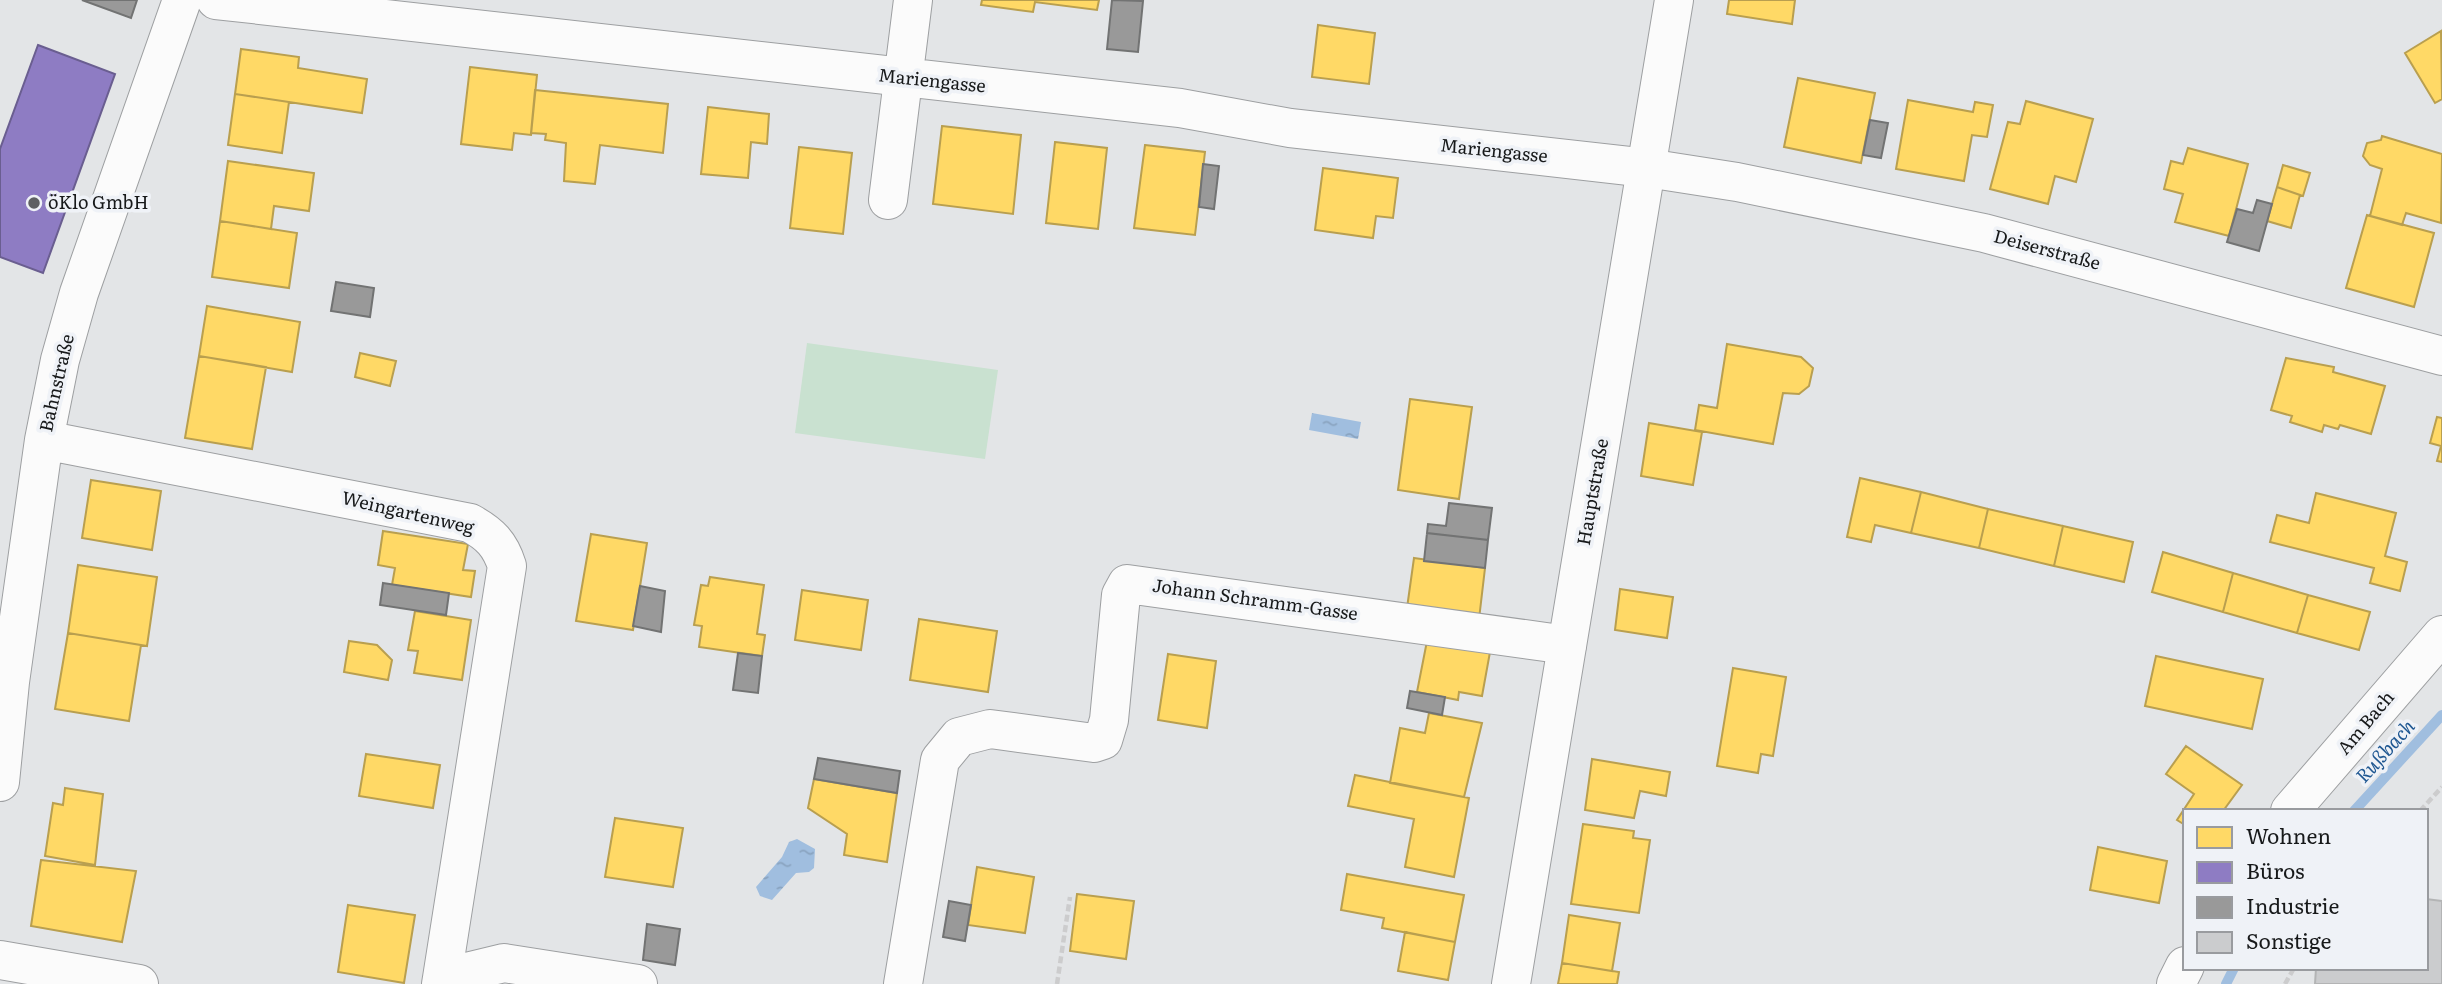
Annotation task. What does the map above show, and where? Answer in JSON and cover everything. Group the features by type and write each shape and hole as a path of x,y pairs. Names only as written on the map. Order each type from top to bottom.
{"street":[{"name":"Bahnstraße","path":"0,782 10,682 44,440 60,360 79,293 183,0"},
{"name":"Mariengasse","path":"216,0 1180,108 1290,128 1647,168"},
{"path":"888,200 913,0"},
{"name":"Hauptstraße","path":"1511,984 1542,810 1674,0"},
{"name":"Deiserstraße","path":"1647,168 1737,182 1984,233 2441,354"},
{"name":"Weingartenweg","path":"44,440 470,523 485,531 501,547 507,566 441,981"},
{"name":"Johann Schramm-Gasse","path":"903,984 940,760 959,737 990,729 1094,743 1103,740 1109,720 1121,595 1128,584 1567,645"},
{"name":"Am Bach","path":"2292,809 2442,635"},
{"path":"0,960 139,984"},
{"path":"441,981 504,963 638,984"}],"path":[{"path":"2422,809 2442,787"},
{"path":"1057,984 1070,897"}],"green space":[{"path":"807,343 998,370 985,459 795,433"}],"water":[{"path":"1312,413 1361,422 1358,439 1309,430"},
{"path":"797,839 815,849 814,868 809,872 796,873 772,900 760,896 756,887 782,857 789,842"}],"building: Wohnen":[{"path":"982,0 1099,0 1097,10 1035,2 1033,12 981,5"},
{"path":"1729,0 1795,0 1792,24 1727,14"},
{"path":"1318,25 1375,33 1369,84 1312,77"},
{"path":"2441,31 2442,99 2435,103 2405,53"},
{"path":"241,49 299,57 298,68 367,79 362,113 235,94"},
{"path":"470,67 537,75 531,135 514,133 512,150 461,144"},
{"path":"1798,78 1875,93 1861,163 1784,147"},
{"path":"535,90 668,104 663,153 600,145 595,184 564,181 566,143 545,140 546,134 531,133"},
{"path":"235,94 289,102 282,153 228,145"},
{"path":"1908,100 1973,112 1975,102 1993,105 1987,137 1972,135 1964,181 1896,169"},
{"path":"2026,101 2093,119 2076,182 2055,176 2048,204 1990,189 2008,122 2020,124"},
{"path":"708,107 769,114 767,144 751,142 748,178 701,174"},
{"path":"942,126 1021,135 1013,214 933,204"},
{"path":"2382,136 2442,154 2441,223 2406,213 2402,225 2370,216 2382,169 2370,165 2363,156 2367,143 2381,140"},
{"path":"1055,142 1107,148 1098,229 1046,223"},
{"path":"1145,145 1205,152 1195,235 1134,228"},
{"path":"799,147 852,153 843,234 790,228"},
{"path":"2188,148 2248,164 2229,236 2175,222 2183,194 2164,189 2171,161 2183,164"},
{"path":"228,161 314,173 309,211 274,206 271,229 220,221"},
{"path":"2283,165 2310,173 2303,196 2277,187"},
{"path":"1323,168 1398,178 1393,218 1376,216 1373,238 1315,230"},
{"path":"2277,187 2300,195 2291,228 2267,221"},
{"path":"2367,215 2434,233 2414,307 2346,288"},
{"path":"220,221 297,233 289,288 212,277"},
{"path":"207,306 300,322 292,372 199,356"},
{"path":"1727,344 1801,357 1813,368 1809,386 1799,394 1783,393 1773,444 1695,430 1699,405 1717,408"},
{"path":"360,353 396,361 390,386 355,377"},
{"path":"199,356 266,367 252,449 185,438"},
{"path":"2286,358 2334,367 2333,372 2385,386 2371,434 2340,425 2338,429 2324,425 2322,432 2290,422 2292,416 2271,410"},
{"path":"1410,399 1472,407 1459,499 1398,490"},
{"path":"2437,417 2442,418 2442,462 2437,461 2441,446 2430,443"},
{"path":"1649,423 1702,432 1693,485 1641,476"},
{"path":"1860,478 1921,492 1911,533 1875,525 1871,542 1847,537"},
{"path":"91,480 161,491 152,550 82,538"},
{"path":"1921,492 1988,509 1979,548 1911,533"},
{"path":"2316,493 2396,513 2385,556 2407,562 2400,591 2370,583 2374,568 2270,542 2277,515 2309,523"},
{"path":"1988,509 2063,526 2054,566 1979,548"},
{"path":"2063,526 2133,542 2124,582 2054,566"},
{"path":"383,531 468,544 463,570 475,571 471,597 392,585 395,568 378,565"},
{"path":"591,534 647,543 633,630 576,621"},
{"path":"2163,552 2233,573 2223,612 2152,592"},
{"path":"1414,558 1485,568 1479,619 1407,608"},
{"path":"78,565 157,577 147,646 68,633"},
{"path":"2233,573 2308,595 2297,633 2223,612"},
{"path":"710,577 764,585 757,634 765,635 762,656 699,647 702,626 694,625 701,585 708,586"},
{"path":"1620,589 1673,597 1667,638 1615,630"},
{"path":"802,590 868,600 861,650 795,640"},
{"path":"2308,595 2370,612 2359,650 2297,633"},
{"path":"415,611 471,620 462,680 414,673 418,651 408,650"},
{"path":"919,619 997,631 988,692 910,680"},
{"path":"68,633 141,645 129,721 55,709"},
{"path":"349,641 377,645 392,660 388,680 344,672"},
{"path":"1427,641 1490,652 1482,696 1459,692 1458,700 1417,692"},
{"path":"1168,654 1216,661 1207,728 1158,720"},
{"path":"2156,656 2263,679 2252,729 2145,706"},
{"path":"1733,668 1786,677 1773,756 1761,754 1758,773 1717,766"},
{"path":"1429,713 1482,723 1464,797 1390,783 1400,728 1425,733"},
{"path":"2186,746 2242,785 2224,809 2184,809 2194,794 2166,774"},
{"path":"366,754 440,765 433,808 359,796"},
{"path":"1592,759 1670,772 1666,796 1640,791 1634,818 1585,810"},
{"path":"1355,775 1469,798 1454,877 1405,867 1414,819 1348,806"},
{"path":"814,779 897,793 887,862 844,855 847,834 808,808"},
{"path":"65,788 103,794 95,865 45,856 53,803 63,805"},
{"path":"2183,811 2183,824 2177,820"},
{"path":"615,818 683,828 673,887 605,877"},
{"path":"1583,824 1634,831 1633,838 1650,840 1639,913 1571,904"},
{"path":"2098,847 2167,861 2159,903 2090,890"},
{"path":"41,860 136,871 122,942 31,926"},
{"path":"977,867 1034,877 1025,933 968,925"},
{"path":"1347,874 1464,895 1455,942 1382,928 1384,918 1341,910"},
{"path":"1077,894 1134,901 1126,959 1070,951"},
{"path":"348,905 415,915 404,983 338,972"},
{"path":"1569,915 1620,923 1612,971 1562,963"},
{"path":"1405,932 1455,942 1448,980 1398,971"},
{"path":"1562,963 1619,972 1617,984 1558,984"}],"building: Büros":[{"name":"öKlo GmbH","path":"38,45 115,74 43,273 0,257 0,149"}],"building: Industrie":[{"path":"82,0 137,0 131,18"},
{"path":"1112,0 1143,1 1138,52 1107,49"},
{"path":"1870,120 1888,123 1881,158 1863,155"},
{"path":"1203,164 1219,166 1214,209 1199,207"},
{"path":"2257,200 2272,204 2259,251 2227,242 2237,209 2253,213"},
{"path":"336,282 374,288 370,317 331,311"},
{"path":"1449,503 1492,508 1488,540 1427,533 1428,524 1446,526"},
{"path":"1427,533 1488,540 1485,568 1424,561"},
{"path":"383,583 449,593 446,615 380,605"},
{"path":"640,586 665,591 661,632 633,626"},
{"path":"738,653 762,656 758,693 733,690"},
{"path":"1410,691 1445,697 1442,715 1407,708"},
{"path":"818,758 900,771 897,793 814,779"},
{"path":"949,901 971,905 965,941 943,937"},
{"path":"647,924 680,929 675,965 643,960"}],"building: Sonstige":[{"path":"2428,899 2442,901 2442,984 2315,984 2316,970 2428,970"}],"waterway":[{"name":"Rußbach","path":"2356,809 2442,715"},
{"name":"Rußbach","path":"2226,984 2233,970"}],"place":[{"name":"öKlo GmbH","path":"34,203"}]}
